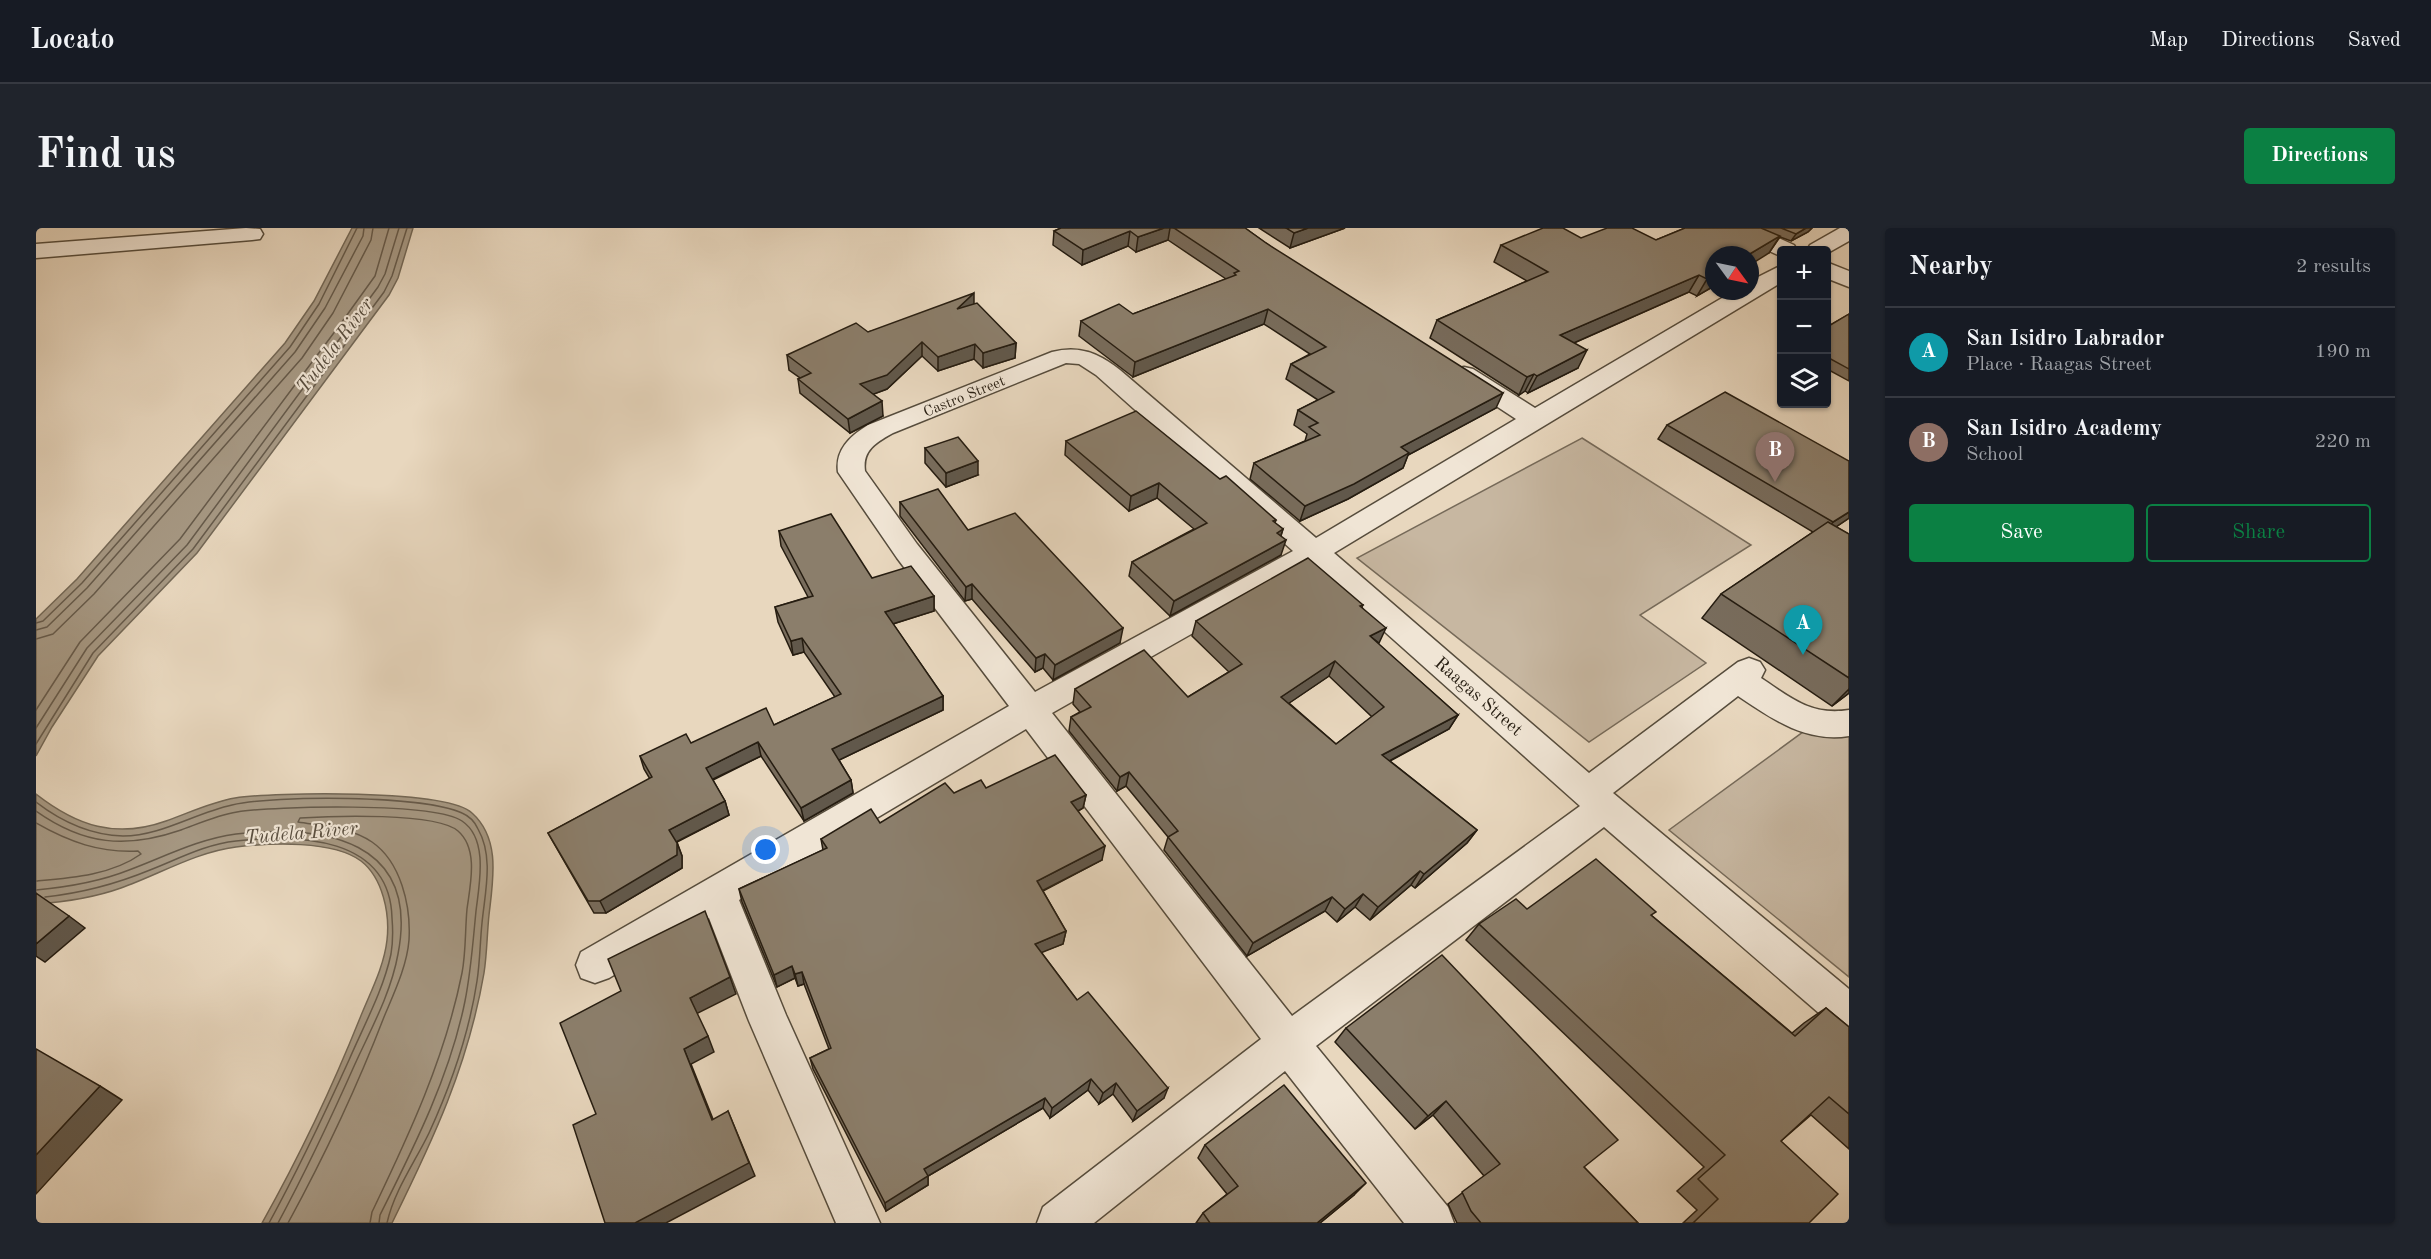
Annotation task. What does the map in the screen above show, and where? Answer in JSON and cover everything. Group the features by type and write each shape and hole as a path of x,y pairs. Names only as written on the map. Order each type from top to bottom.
{"street":[{"path":"1738,228 1777,246"},
{"path":"1825,246 1849,232"},
{"path":"36,250 252,234"},
{"path":"1831,271 1849,279"},
{"path":"595,965 1030,710 1314,552 1777,275"},
{"name":"Castro Street","path":"1030,710 907,551 859,483 850,465 859,443 884,427 1061,357 1079,355 1088,358 1111,375"},
{"path":"1447,362 1536,420"},
{"name":"Raagas Street","path":"1111,375 1597,800 1849,1014"},
{"path":"1059,1223 1597,800 1744,675 1792,714 1808,722 1831,726 1849,723"},
{"path":"1030,710 1288,1043 1432,1223"},
{"path":"718,894 769,1021 858,1223"}],"shaded area":[{"path":"1582,438 1751,545 1640,615 1706,663 1589,742 1357,558"},
{"path":"1829,713 1849,727 1849,977 1669,830"}],"water":[{"name":"Tudela River","path":"352,228 413,228 398,278 389,295 197,553 98,656 36,756 36,619 77,579 285,343 314,301"},
{"name":"Tudela River","path":"36,794 51,805 82,821 114,829 148,826 235,798 285,794 358,794 430,800 456,805 472,813 481,823 491,847 493,874 485,966 477,1007 469,1040 447,1102 392,1223 262,1223 314,1122 380,970 388,930 386,908 380,887 369,868 349,854 318,846 283,844 236,847 206,854 110,891 79,899 36,904"}],"building":[{"path":"1061,228 1164,228 1138,237 1130,231 1083,250 1054,231"},
{"path":"1174,228 1245,228 1503,393 1401,447 1409,453 1354,484 1305,506 1254,463 1320,435 1309,427 1318,423 1298,410 1334,392 1291,364 1326,347 1268,309 1135,362 1081,321 1119,304 1133,314 1236,275 1234,273 1239,271"},
{"path":"1286,228 1308,228 1294,233"},
{"path":"1543,228 1563,228 1581,238 1607,228 1632,228 1656,240 1685,228 1761,228 1780,236 1759,248 1759,246 1705,246 1705,278 1699,275 1560,335 1587,350 1537,376 1534,374 1527,377 1437,320 1548,272 1501,245"},
{"path":"1781,228 1806,228 1796,234"},
{"path":"974,293 957,309 977,303 1016,343 983,353 975,344 938,357 922,342 887,375 860,384 882,401 848,419 798,379 811,373 787,355 856,323 868,332"},
{"path":"1849,314 1849,369 1831,359 1831,325"},
{"path":"1725,392 1849,461 1849,512 1833,522 1667,425"},
{"path":"1136,411 1220,479 1226,476 1276,520 1273,521 1283,529 1277,533 1286,540 1174,601 1132,562 1207,523 1159,483 1131,496 1066,441"},
{"path":"958,437 978,461 946,473 925,448"},
{"path":"938,489 968,530 1015,513 1123,628 1055,665 1045,654 1036,658 972,584 966,587 900,502"},
{"path":"831,514 872,578 911,566 934,596 885,612 943,696 832,749 851,780 801,808 758,742 706,768 725,801 669,830 677,843 677,855 600,901 588,901 548,833 652,777 640,756 686,734 691,743 766,708 774,725 841,694 802,638 791,641 775,607 813,596 779,531"},
{"path":"1828,522 1849,534 1849,678 1721,594"},
{"path":"1308,558 1386,628 1370,636 1458,715 1382,755 1477,830 1424,874 1420,871 1378,907 1363,894 1345,909 1332,897 1253,943 1168,837 1178,831 1129,772 1120,777 1071,717 1091,707 1075,689 1144,650 1188,697 1242,664 1196,621","holes":["1335,661 1384,707 1336,744 1281,697"]},
{"path":"1055,755 1086,795 1071,802 1105,846 1037,881 1066,931 1035,944 1077,1000 1088,992 1168,1088 1137,1111 1116,1083 1103,1093 1091,1079 1052,1108 1045,1098 924,1169 928,1176 885,1203 810,1058 831,1048 802,972 795,974 792,966 774,975 739,889 827,848 821,839 871,809 880,823 945,783 954,793 981,780 986,788"},
{"path":"1596,859 1656,912 1651,915 1795,1036 1826,1008 1849,1027 1849,1114 1829,1097 1781,1141 1838,1194 1809,1223 1693,1223 1718,1199 1698,1179 1725,1155 1479,924 1516,899 1527,909"},
{"path":"36,893 69,916 36,944"},
{"path":"705,911 730,977 690,998 708,1036 684,1049 712,1120 728,1111 749,1163 635,1223 605,1223 573,1125 596,1114 560,1023 621,991 608,959"},
{"path":"1442,955 1618,1140 1584,1167 1638,1223 1481,1223 1471,1211 1462,1192 1500,1164 1446,1101 1428,1116 1346,1028"},
{"path":"36,1049 100,1086 36,1155"},
{"path":"1284,1085 1366,1183 1317,1223 1210,1223 1203,1213 1238,1186 1205,1145"}],"place":[{"name":"San Isidro Academy","path":"1775,482"},
{"name":"San Isidro Labrador","path":"1803,655"}]}
